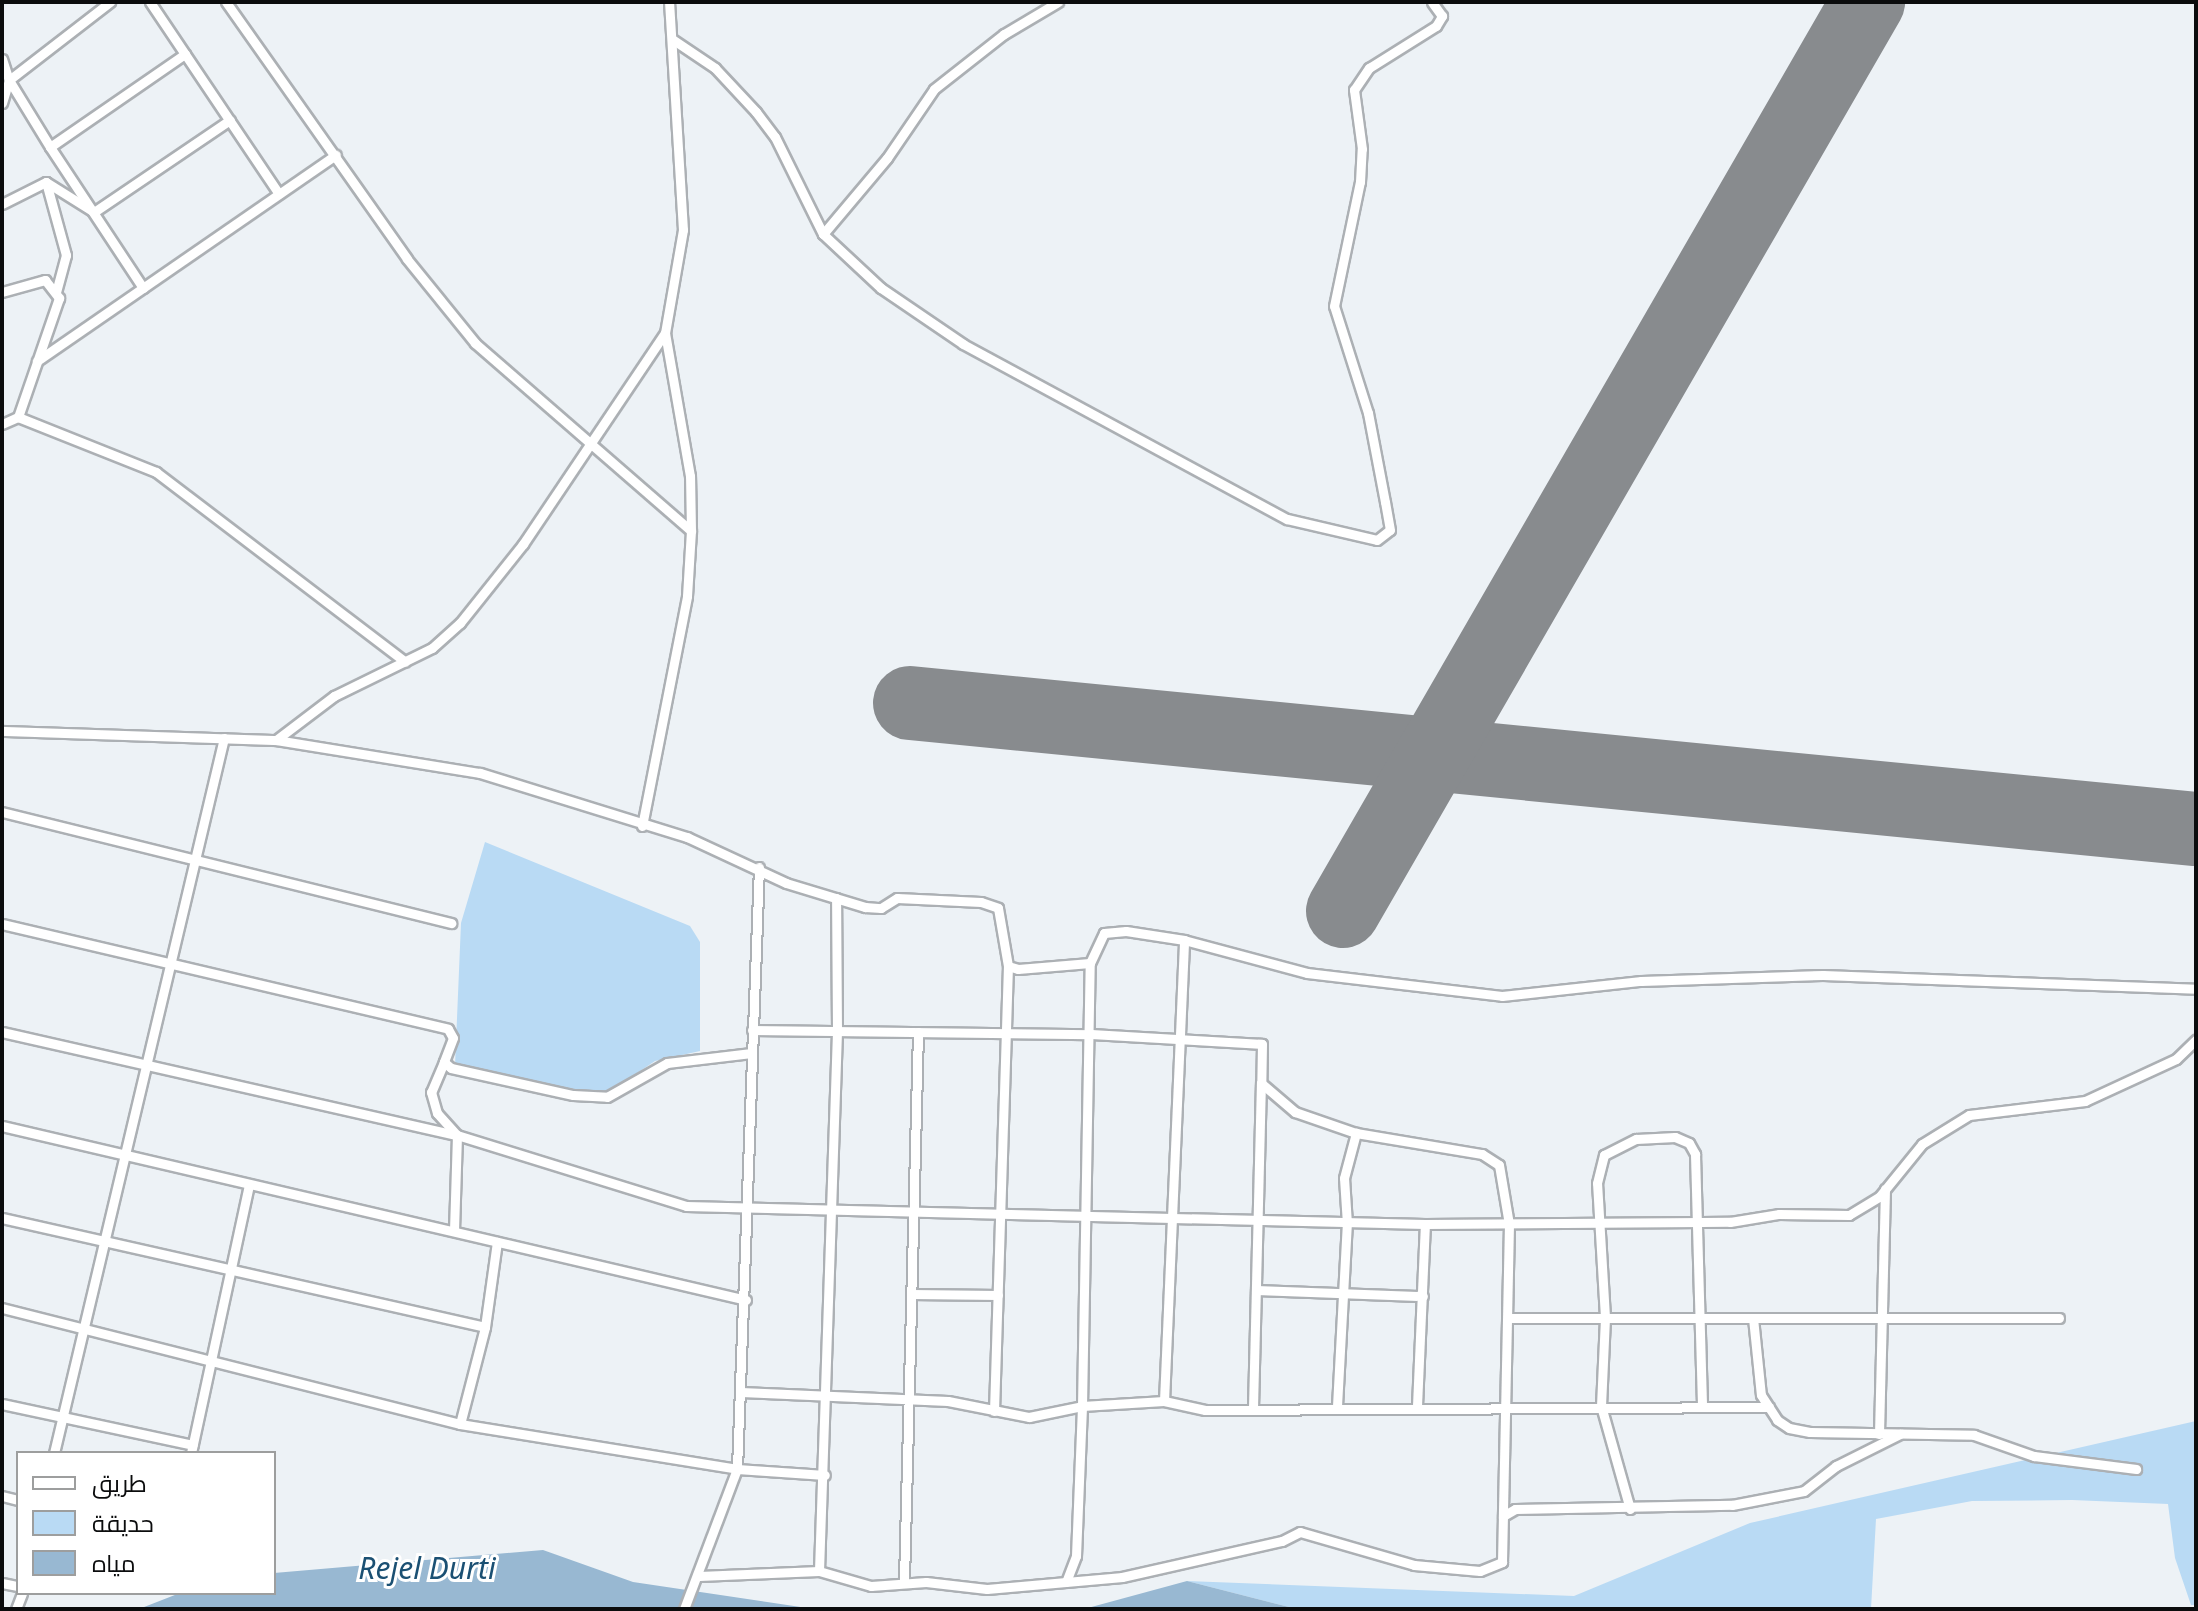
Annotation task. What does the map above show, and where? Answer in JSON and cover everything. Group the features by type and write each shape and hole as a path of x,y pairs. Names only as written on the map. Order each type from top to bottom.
{"street":[{"path":"3,100 9,80 110,2"},
{"path":"150,2 279,194"},
{"path":"226,2 407,259 475,343 691,531"},
{"path":"642,826 687,596 691,531 690,476 665,333 683,230 669,2"},
{"path":"823,234 887,158 934,89 1004,34 1058,2"},
{"path":"672,39 715,68 756,112 775,137 823,234 881,288 963,344 1287,519 1384,540 1390,530 1368,413 1334,306 1360,182 1362,149 1354,90 1369,68 1436,26 1442,16 1432,2"},
{"path":"50,147 185,54"},
{"path":"2,59 9,80 50,147 143,288"},
{"path":"94,212 230,120"},
{"path":"37,361 336,155"},
{"path":"46,182 94,212"},
{"path":"2,204 46,182"},
{"path":"18,417 59,306 56,292 66,255 46,182"},
{"path":"2,292 45,280 56,292"},
{"path":"276,740 334,696 432,648 460,623 591,446 665,333"},
{"path":"2,424 18,417 156,472 405,662"},
{"path":"2,731 276,740 480,773 642,826 687,837 759,867 786,883 836,898 881,908 905,898 998,908 1008,966 994,1411"},
{"path":"55,1451 224,738"},
{"path":"2,812 195,856 452,923"},
{"path":"684,1609 737,1469 750,1211 751,1053 759,867"},
{"path":"819,1571 825,1475 829,1212 837,1030 836,898"},
{"path":"2,924 448,1029 453,1038 431,1092 437,1113 457,1135 454,1231"},
{"path":"1066,1582 1076,1556 1082,1406 1090,963 1104,933 1126,931 1184,940 1307,973 1502,996 1641,981 1823,975 2196,989"},
{"path":"1164,1401 1184,940"},
{"path":"1008,966 1038,970 1090,963"},
{"path":"752,1030 1091,1034 1180,1042 1262,1044 1253,1408"},
{"path":"2,1032 457,1135 686,1206 750,1211 1347,1224 1700,1223 1779,1214 1841,1217 1872,1203 1922,1144 1969,1115 2095,1098 2176,1059 2196,1040"},
{"path":"904,1581 918,1032"},
{"path":"444,1062 458,1071 594,1099 619,1091 667,1063 751,1053"},
{"path":"699,1576 819,1571 871,1586 904,1581 969,1590 1066,1582 1204,1559 1282,1541 1300,1532 1317,1540 1369,1548 1414,1565 1480,1571 1502,1562 1502,1407 1508,1318 1509,1224 1499,1165 1482,1154 1356,1133 1295,1112 1261,1083"},
{"path":"2,1126 746,1300"},
{"path":"1337,1406 1340,1293 1347,1224 1344,1178 1356,1133"},
{"path":"1630,1509 1601,1406 1605,1317 1598,1166 1604,1155 1636,1139 1675,1137 1689,1143 1695,1154 1700,1223 1702,1407"},
{"path":"2,1404 192,1449 249,1184"},
{"path":"1879,1434 1879,1318 1885,1189"},
{"path":"2,1218 485,1327"},
{"path":"1417,1406 1425,1224"},
{"path":"460,1424 485,1327 497,1242"},
{"path":"1256,1290 1423,1296"},
{"path":"911,1294 998,1295"},
{"path":"2,1308 212,1357 460,1424 737,1469 825,1475"},
{"path":"1508,1318 2059,1318"},
{"path":"1753,1318 1757,1380 1769,1407 1789,1428 1879,1434 1974,1435 2034,1456 2136,1469"},
{"path":"741,1392 909,1399 1029,1417 1082,1406 1164,1401 1187,1409 1337,1406 1769,1407"},
{"path":"1503,1516 1515,1509 1563,1506 1709,1508 1804,1491 1836,1466 1900,1434"}],"green space":[{"path":"485,842 690,926 700,942 700,1051 655,1061 609,1092 593,1095 455,1066 461,923"},
{"path":"2196,1421 2196,1605 2191,1605 2175,1558 2168,1504 2072,1500 1972,1501 1876,1519 1871,1609 1297,1609 1187,1581 1574,1596 1750,1523"}],"water":[{"name":"Rejel Durti","path":"543,1550 633,1582 814,1609 139,1609 175,1595 276,1595 276,1573"},
{"path":"1187,1581 1297,1609 1084,1609"}],"runway":[{"path":"1343,911 1868,2"},
{"path":"910,703 2196,829"}]}
